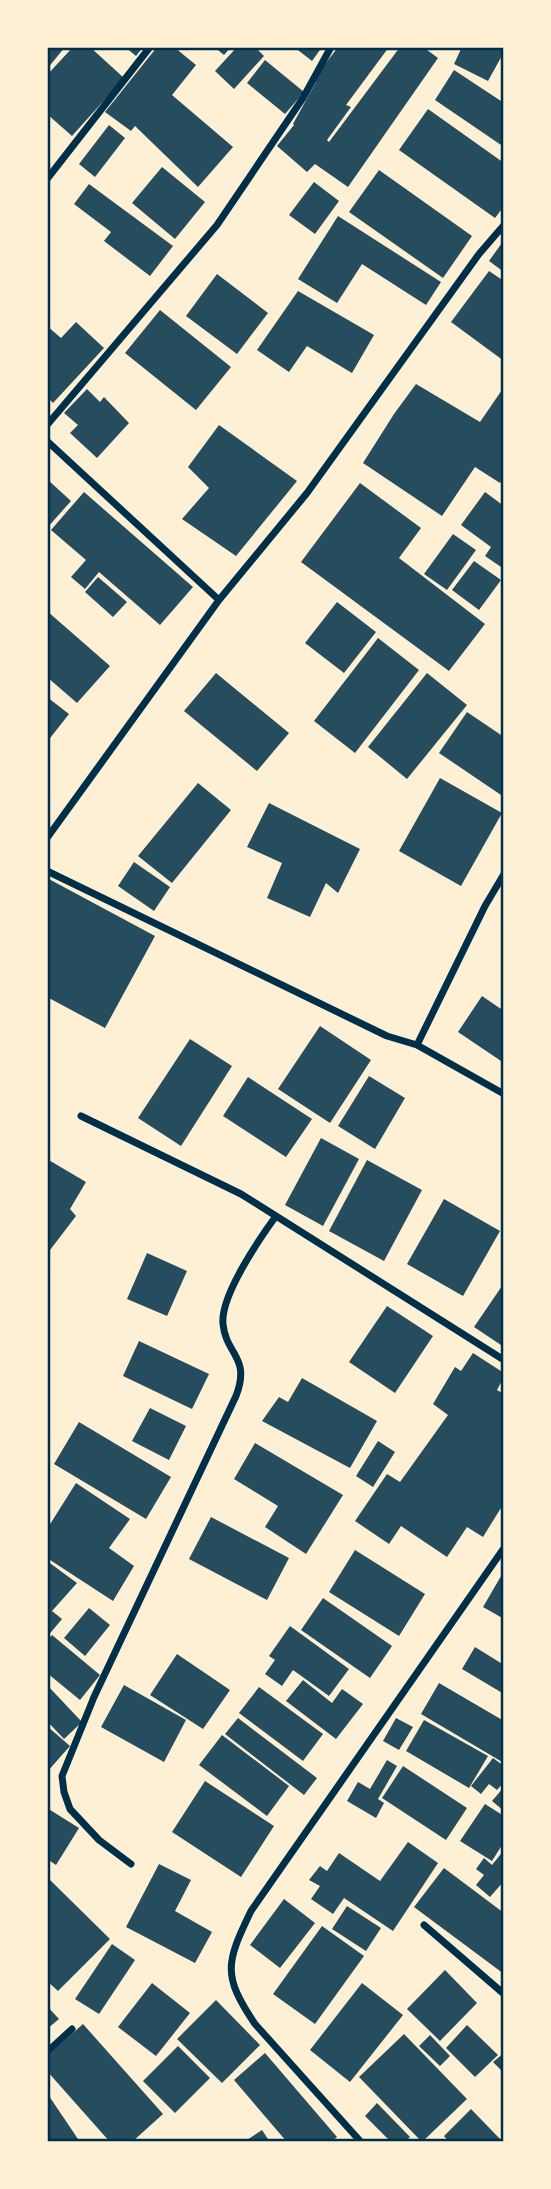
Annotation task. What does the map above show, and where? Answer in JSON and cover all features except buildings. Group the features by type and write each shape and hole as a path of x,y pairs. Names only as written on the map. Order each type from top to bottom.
{"street":[{"path":"47,179 150,47"},
{"path":"47,425 217,225 303,98 331,47"},
{"path":"47,838 219,600 307,493 479,254 504,225"},
{"path":"47,441 219,600"},
{"path":"47,871 387,1036 417,1045 504,1094"},
{"path":"417,1045 485,906 504,874"},
{"path":"80,1116 241,1194 504,1360"},
{"path":"131,1864 99,1840 70,1809 62,1776 94,1697 236,1396 242,1374 223,1323 225,1308 231,1289 276,1216"},
{"path":"360,2142 255,2024 233,1985 230,1964 236,1942 251,1911 504,1548"},
{"path":"424,1925 504,1994"},
{"path":"47,2052 72,2029"}]}
